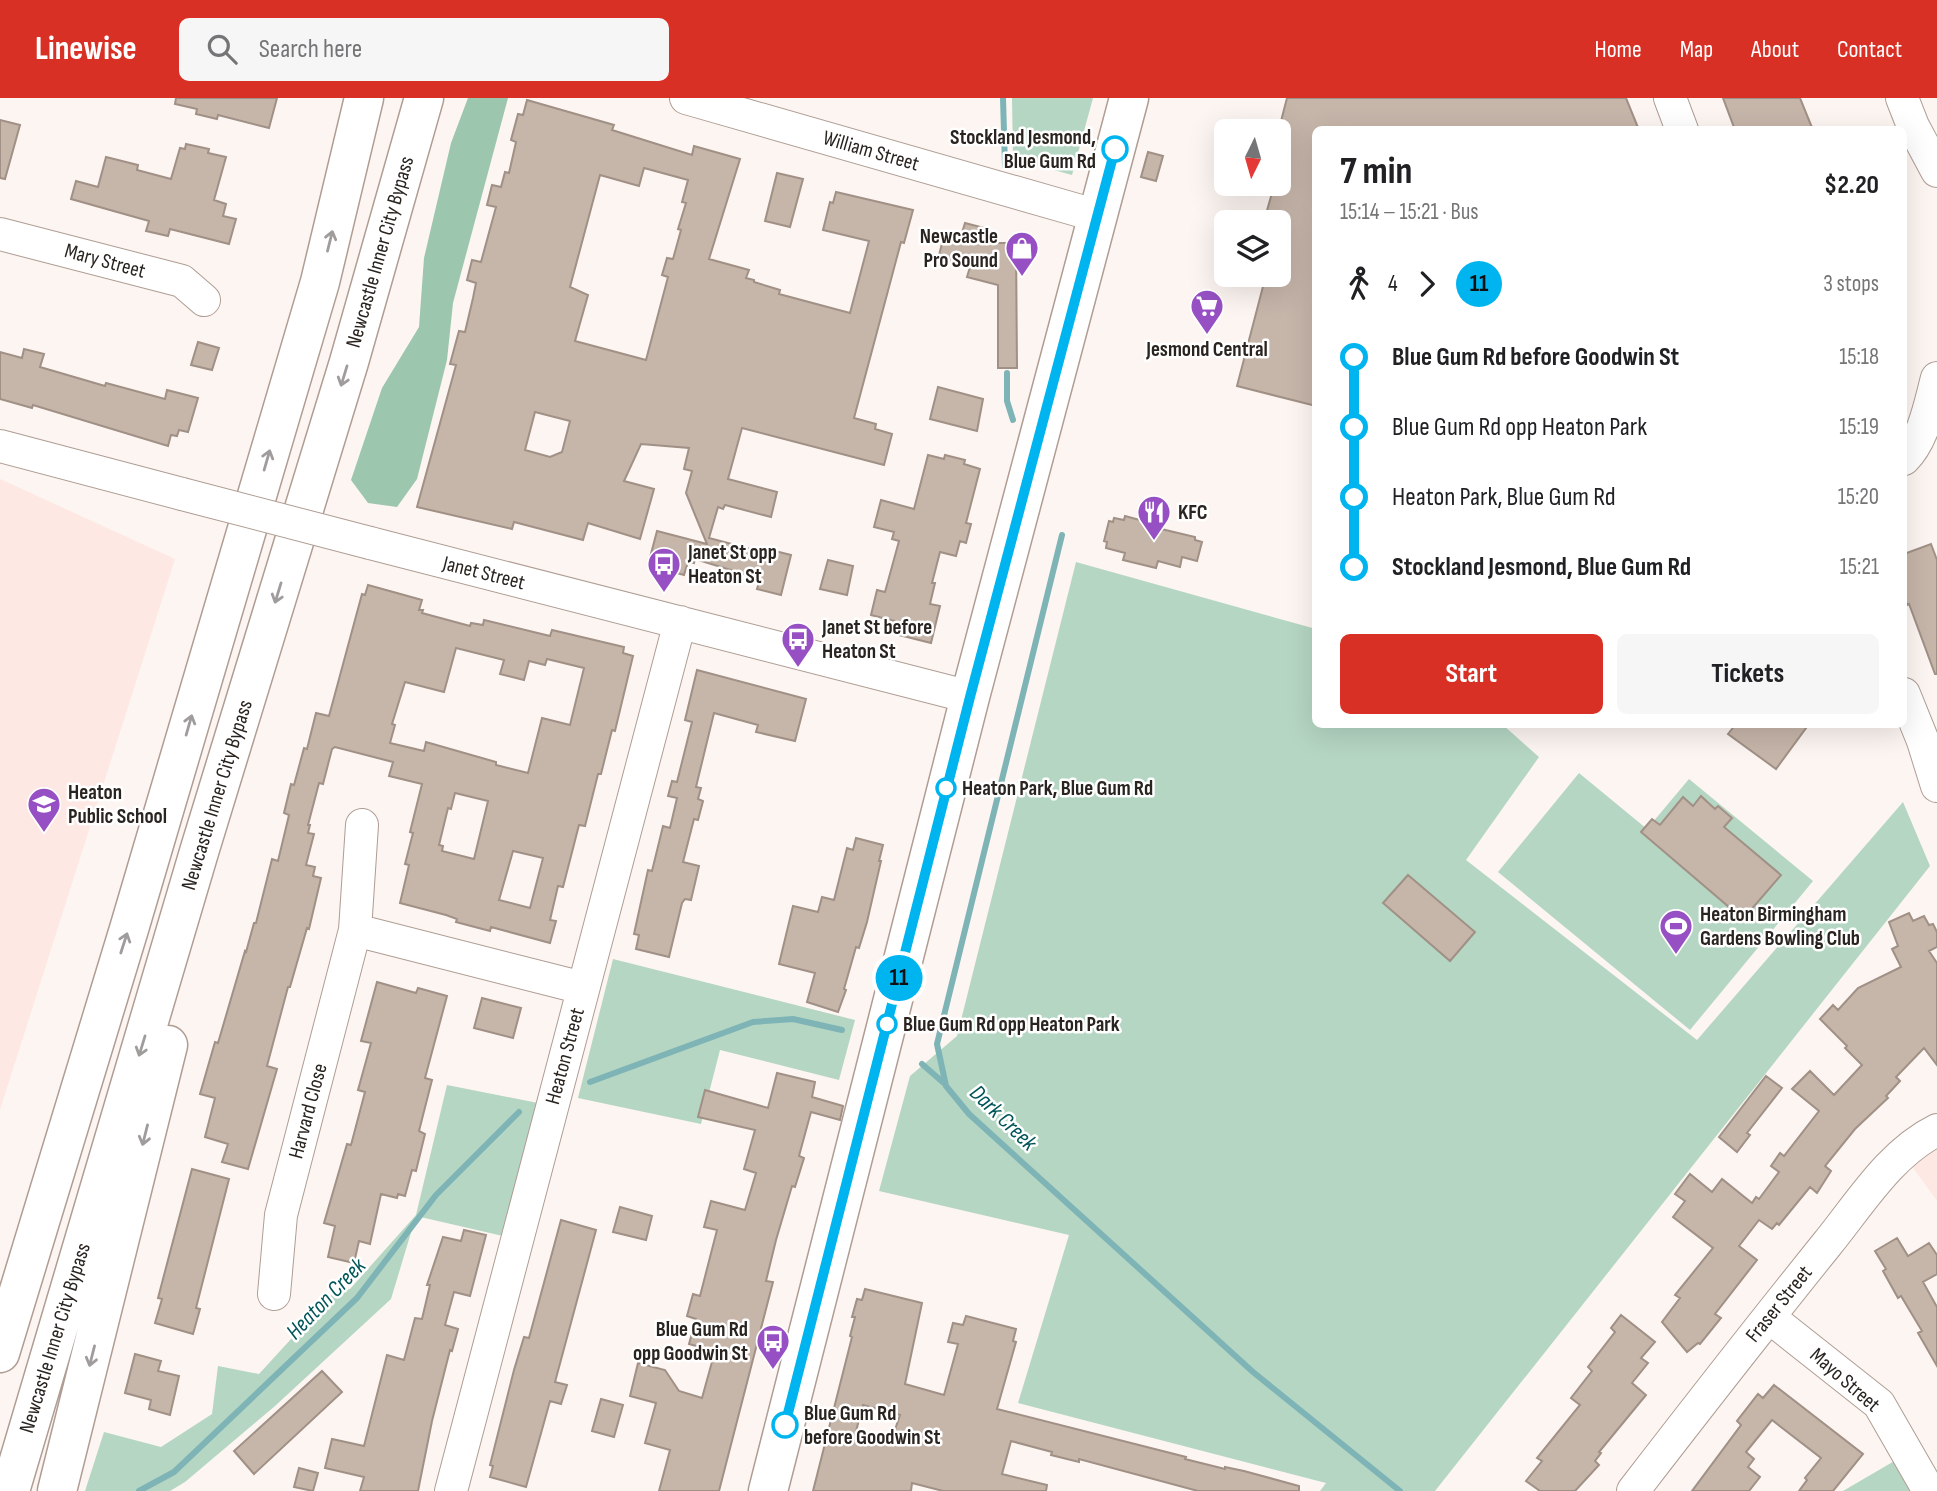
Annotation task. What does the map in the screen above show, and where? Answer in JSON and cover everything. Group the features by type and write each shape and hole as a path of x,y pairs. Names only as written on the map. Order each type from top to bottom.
{"main road":[{"path":"0,1353 320,282 364,98"},
{"name":"Newcastle Inner City Bypass","path":"10,1491 199,852 349,362 424,98"},
{"path":"768,1491 970,697 1129,98"},
{"path":"57,1491 189,966 199,852"},
{"path":"0,1274 55,1108 104,1009"}],"street":[{"name":"William Street","path":"686,98 1098,216"},
{"path":"1670,98 1680,126"},
{"path":"1917,123 1937,172"},
{"name":"Mary Street","path":"0,234 182,281 204,300"},
{"path":"1907,456 1927,418 1937,378"},
{"name":"Janet Street","path":"0,446 970,697"},
{"name":"Heaton Street","path":"452,1491 680,622"},
{"path":"1907,701 1937,786"},
{"name":"Harvard Close","path":"274,1294 281,1215 355,930 362,825"},
{"path":"355,930 583,988"},
{"name":"Fraser Street","path":"1633,1491 1896,1160 1937,1130"},
{"name":"Mayo Street","path":"1769,1317 1880,1404 1929,1491"}],"shaded area":[{"name":"Heaton Public School","path":"0,479 175,559 0,1110"},
{"path":"1937,1135 1937,1201 1901,1151"}],"green space":[{"path":"468,98 508,98 453,303 447,360 417,479 397,507 368,503 351,480 382,388 419,327 424,258 451,143"},
{"path":"1012,98 1093,98 1072,175 1013,159"},
{"path":"1076,562 1312,628 1312,728 1506,728 1539,757 1466,860 1697,1040 1903,802 1930,866 1435,1491 1320,1491 1326,1483 1018,1403 1069,1235 879,1191 910,1076 957,1036"},
{"name":"Heaton Birmingham Gardens Bowling Club","path":"1579,773 1647,829 1689,779 1813,881 1690,1030 1498,872"},
{"path":"613,959 855,1020 839,1080 720,1050 701,1124 578,1098"},
{"path":"447,1085 538,1103 503,1236 416,1216 391,1299 275,1406 185,1482 170,1491 85,1491 104,1432 161,1447 212,1414 218,1366 259,1374 334,1292 350,1289 416,1215"},
{"path":"1896,1460 1914,1491 1843,1491"}],"building":[{"path":"176,98 277,98 269,128 218,115 217,119 196,114 197,109 175,104"},
{"name":"Jesmond Central","path":"1287,98 1626,98 1637,126 1312,126 1312,405 1237,386 1263,287 1291,287 1291,210 1267,210 1271,196 1292,196 1292,119 1282,119"},
{"path":"1723,98 1800,98 1811,126 1734,126"},
{"path":"527,100 614,125 612,130 692,155 694,146 740,159 709,259 749,270 746,278 780,290 779,294 850,313 869,241 823,230 830,202 833,203 836,192 913,210 904,243 901,242 854,418 876,424 875,429 892,434 884,465 742,428 728,479 777,492 771,517 725,505 723,509 718,507 709,538 766,553 767,549 791,555 781,595 757,589 760,579 695,559 694,563 688,562 684,575 648,565 657,531 707,544 686,493 692,471 684,469 689,448 641,444 624,481 654,489 640,539 588,523 583,540 514,522 512,529 417,507 456,365 450,364 459,331 465,332 473,298 476,283 467,280 472,260 481,262 496,207 487,205 492,185 501,187 505,172 509,173 516,142 511,140 518,114 523,115","holes":["644,168 688,180 682,202 686,203 678,229 681,230 673,259 667,258 662,275 668,277 646,360 575,341 588,295 570,287 600,175 639,186","535,412 570,421 562,452 550,457 525,450"]},
{"path":"0,120 20,125 5,179 0,178"},
{"path":"186,144 209,149 208,153 226,157 214,200 226,204 223,216 236,219 229,244 170,229 168,236 146,231 149,221 71,199 76,181 98,187 106,157 138,165 137,170 171,179 180,148 185,149"},
{"path":"1148,152 1163,156 1156,181 1141,177"},
{"path":"777,173 803,179 790,227 765,221"},
{"path":"965,223 988,229 985,243 1016,243 1017,368 998,368 998,285 967,277 970,267 938,259 945,232 961,236"},
{"path":"198,342 219,348 212,370 191,365"},
{"path":"24,349 44,354 40,367 105,386 106,383 165,399 167,390 198,398 188,432 179,430 177,436 171,435 168,446 33,405 32,408 0,399 0,352 22,358"},
{"path":"938,387 983,399 977,431 930,419"},
{"path":"928,455 944,459 945,455 965,460 964,464 980,469 966,523 971,524 966,543 960,541 956,556 940,552 930,604 940,606 931,643 895,634 898,622 871,615 877,590 885,592 899,541 892,539 894,532 874,527 881,500 914,509"},
{"name":"KFC","path":"1125,516 1151,523 1149,526 1195,537 1195,540 1202,542 1197,561 1182,557 1180,567 1158,561 1156,568 1123,560 1125,553 1106,548 1107,542 1104,541 1109,521 1113,522 1114,518 1124,520"},
{"path":"1931,544 1937,560 1937,674 1909,604 1907,605 1907,553"},
{"path":"828,560 853,566 847,595 820,589"},
{"path":"368,585 422,600 419,610 423,610 422,613 470,626 471,623 483,625 484,620 550,636 552,630 624,647 623,653 633,656 615,731 612,730 601,774 598,774 585,826 579,825 563,887 558,886 550,920 556,921 550,943 491,927 490,931 456,922 457,919 446,915 400,903 409,865 405,864 413,833 410,832 422,784 389,776 393,762 335,747 332,749 323,784 319,783 308,825 308,833 314,834 306,865 315,867 313,876 321,878 309,929 307,928 288,987 267,1066 277,1069 248,1169 222,1162 228,1144 205,1137 215,1098 200,1094 256,923 272,859 278,861 289,815 284,813 291,784 294,785 304,748 307,749 316,713 329,716 362,594 365,595","holes":["456,648 504,660 500,674 524,680 529,661 545,665 547,659 584,668 570,725 542,718 528,773 426,742 424,751 390,743 395,725 392,724 405,682 444,692","455,793 488,801 474,859 442,851 443,846 439,845 448,808 451,809","513,851 543,858 530,908 499,900"]},
{"path":"697,670 806,699 795,741 756,732 758,725 714,713 696,787 701,788 698,799 703,801 698,820 694,819 683,862 699,866 691,900 685,899 682,903 669,957 636,949 639,935 634,934 648,870 652,871 663,826 670,828 677,798 668,796 672,781 677,782 692,722 685,720"},
{"path":"1733,728 1806,728 1776,769 1728,734"},
{"path":"1701,796 1715,809 1718,806 1732,818 1724,827 1781,875 1743,919 1641,832 1652,819 1660,825 1683,797 1693,806"},
{"path":"856,838 883,845 867,922 859,948 856,947 838,1012 807,1002 815,973 779,964 793,906 818,912 822,897 834,900 847,848 853,850"},
{"path":"1408,875 1475,932 1450,961 1383,903"},
{"path":"1909,913 1913,921 1924,916 1937,932 1937,947 1929,951 1937,963 1937,1065 1924,1048 1896,1077 1900,1081 1886,1096 1888,1098 1855,1129 1825,1166 1831,1171 1817,1193 1810,1187 1779,1225 1777,1223 1772,1229 1759,1220 1739,1246 1757,1260 1715,1314 1721,1318 1700,1344 1687,1352 1662,1322 1680,1298 1675,1295 1713,1248 1673,1217 1685,1201 1675,1194 1690,1174 1712,1192 1722,1179 1752,1203 1756,1197 1759,1199 1779,1172 1771,1166 1780,1153 1784,1156 1819,1111 1792,1089 1810,1071 1834,1095 1862,1065 1820,1019 1833,1005 1838,1010 1858,988 1901,967 1892,949 1898,946 1889,922"},
{"path":"377,982 416,993 418,988 447,996 425,1078 432,1080 419,1131 425,1134 416,1171 412,1170 405,1196 398,1194 397,1198 381,1194 370,1244 359,1241 354,1263 328,1257 335,1226 324,1223 347,1144 351,1145 365,1092 358,1090 371,1043 361,1041"},
{"path":"482,998 521,1008 513,1038 474,1028"},
{"path":"777,1073 815,1082 812,1097 843,1106 840,1120 811,1112 799,1156 804,1158 795,1187 792,1186 776,1240 766,1281 773,1282 719,1491 659,1491 670,1450 645,1443 656,1403 630,1396 638,1363 665,1370 679,1391 702,1398 715,1351 689,1344 696,1319 687,1316 693,1294 700,1296 717,1230 704,1227 711,1201 745,1210 756,1173 744,1169 755,1130 698,1117 705,1090 768,1108"},
{"path":"1766,1076 1782,1088 1747,1133 1750,1135 1737,1152 1719,1137"},
{"path":"192,1169 229,1179 196,1308 200,1309 193,1334 155,1323 162,1299 158,1298"},
{"path":"620,1207 652,1216 646,1240 613,1232"},
{"path":"561,1220 596,1230 555,1382 567,1385 561,1404 550,1401 526,1487 490,1477 493,1466 490,1465 514,1370 524,1337 529,1338"},
{"path":"464,1230 486,1235 470,1296 454,1292 445,1325 458,1329 432,1421 418,1491 360,1491 364,1477 325,1468 332,1439 364,1446 387,1355 404,1360 415,1318 422,1319 430,1285 427,1285 443,1237 461,1241"},
{"path":"1897,1238 1908,1256 1929,1243 1937,1255 1937,1274 1923,1282 1937,1307 1937,1366 1918,1333 1922,1331 1901,1296 1898,1298 1875,1251"},
{"path":"865,1289 922,1303 905,1384 944,1395 958,1344 948,1342 953,1323 963,1325 966,1316 1016,1329 1013,1341 1016,1342 997,1409 1186,1457 1185,1459 1244,1471 1299,1486 1299,1491 1198,1491 1079,1459 1079,1462 1051,1455 1052,1452 1011,1441 1002,1474 1047,1485 1046,1491 943,1491 912,1483 911,1491 813,1491 852,1337 850,1336 855,1317 852,1317 857,1299 862,1300","holes":["863,1405 900,1415 890,1444 855,1435"]},
{"path":"1621,1315 1655,1342 1641,1358 1648,1363 1632,1383 1646,1395 1599,1452 1601,1453 1595,1461 1599,1465 1575,1491 1540,1491 1526,1481 1542,1461 1537,1458 1580,1405 1571,1398 1592,1371 1588,1367 1615,1332 1611,1328"},
{"path":"135,1354 161,1361 158,1371 179,1376 170,1415 149,1409 151,1400 125,1393"},
{"path":"322,1371 342,1392 254,1474 234,1451"},
{"path":"1774,1385 1863,1454 1833,1491 1799,1491 1807,1480 1805,1478 1821,1458 1772,1420 1746,1452 1754,1459 1748,1467 1760,1477 1749,1491 1692,1491 1741,1425 1737,1421 1758,1394 1763,1398"},
{"path":"601,1399 623,1405 614,1437 592,1431"},
{"path":"299,1468 318,1473 313,1491 294,1487"}],"waterway":[{"name":"Dark Creek","path":"1003,98 1005,166"},
{"name":"Dark Creek","path":"1007,373 1007,401 1013,420"},
{"name":"Dark Creek","path":"1062,535 937,1044 946,1086 969,1114 1253,1372 1400,1491"},
{"name":"Heaton Creek","path":"590,1082 753,1022 793,1019 842,1030"},
{"name":"Heaton Creek","path":"922,1064 945,1084"},
{"name":"Heaton Creek","path":"139,1491 174,1472 357,1298 436,1195 519,1112"}],"bus line":[{"name":"11","path":"785,1425 970,697 1115,149"}],"place":[{"name":"Stockland Jesmond, Blue Gum Rd","path":"1115,149"},
{"name":"Newcastle Pro Sound","path":"1022,278"},
{"name":"Jesmond Central","path":"1207,336"},
{"name":"KFC","path":"1154,542"},
{"name":"Janet St opp Heaton St","path":"664,594"},
{"name":"Janet St before Heaton St","path":"798,669"},
{"name":"Heaton Park, Blue Gum Rd","path":"946,788"},
{"name":"Heaton Public School","path":"44,834"},
{"name":"Heaton Birmingham Gardens Bowling Club","path":"1676,956"},
{"name":"Blue Gum Rd opp Heaton Park","path":"887,1024"},
{"name":"Blue Gum Rd opp Goodwin St","path":"773,1371"},
{"name":"Blue Gum Rd before Goodwin St","path":"785,1425"}]}
